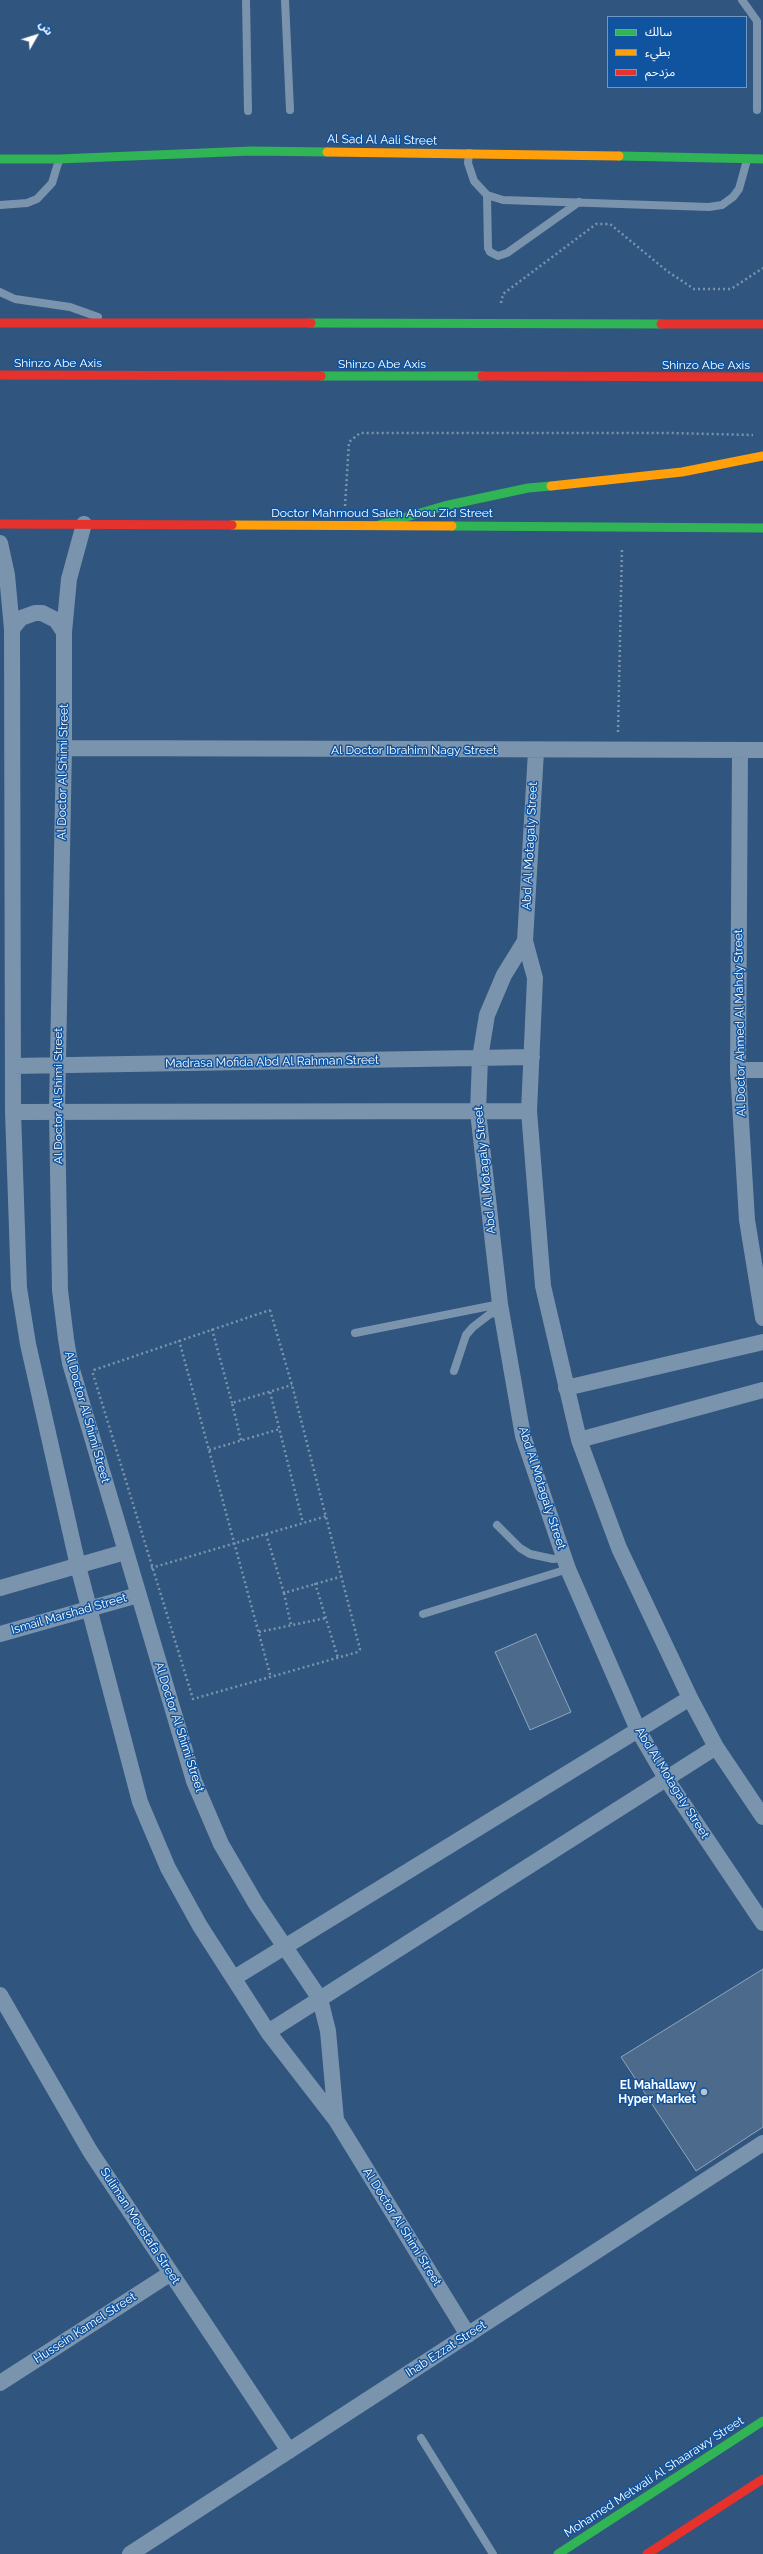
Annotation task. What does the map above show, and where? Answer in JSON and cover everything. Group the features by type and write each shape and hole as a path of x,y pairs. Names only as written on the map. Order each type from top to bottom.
{"main road":[{"name":"Al Sad Al Aali Street","path":"0,159 59,159 251,151 469,153 762,160"},
{"path":"0,323 763,324"},
{"name":"Shinzo Abe Axis","path":"0,375 763,377"},
{"path":"379,525 444,506 528,488 682,472 763,456"},
{"name":"Doctor Mahmoud Saleh Abou Zid Street","path":"0,524 344,524 763,528"},
{"name":"Mohamed Metwali Al Shaarawy Street","path":"558,2554 763,2421"},
{"path":"647,2554 763,2479"}],"street":[{"name":"Al Doctor Al Shimi Street","path":"84,524 69,579 64,632 64,748 57,1111 60,1278 66,1339 70,1363 194,1781 221,1844 320,2000 328,2031 336,2120"},
{"name":"Al Doctor Al Shimi Street","path":"0,543 8,575 12,629 6,748 17,1260 22,1317 78,1566 91,1609 140,1802 168,1868 200,1926 268,2032 336,2120 468,2335"},
{"path":"12,629 21,618 35,613 42,613 56,620 64,632"},
{"name":"Al Doctor Ibrahim Nagy Street","path":"64,748 536,751 763,750"},
{"name":"Al Doctor Ahmed Al Mahdy Street","path":"740,750 738,1070 747,1220 763,1318"},
{"name":"Abd Al Motagaly Street","path":"536,751 525,941 535,978 529,1111 543,1286 579,1440 619,1548 690,1698 716,1747 763,1818"},
{"name":"Abd Al Motagaly Street","path":"525,941 504,975 487,1015 480,1058 478,1112 500,1308 524,1436 566,1563 638,1730 667,1780 763,1923"},
{"name":"Madrasa Mofida Abd Al Rahman Street","path":"13,1066 532,1057"},
{"path":"738,1070 763,1070"},
{"path":"13,1112 529,1111"},
{"path":"566,1388 763,1342"},
{"path":"579,1440 763,1390"},
{"path":"0,1588 125,1552"},
{"name":"Ismail Marshad Street","path":"0,1634 138,1595"},
{"path":"234,1978 690,1698"},
{"path":"268,2032 667,1780 716,1747"},
{"name":"Suliman Moustafa Street","path":"0,1995 90,2152 289,2451"},
{"name":"Ihab Ezzat Street","path":"130,2554 763,2144"},
{"name":"Hussein Kamel Street","path":"0,2383 171,2273"}],"lane":[{"path":"246,0 248,111"},
{"path":"285,0 290,110"},
{"path":"742,0 755,17 757,27 757,110"},
{"path":"755,17 763,12"},
{"path":"469,153 470,172 480,189 487,195 503,200 716,207 728,202 739,189 748,160"},
{"path":"0,205 27,203 37,199 52,183 59,159"},
{"path":"487,195 488,248 490,252 498,256 506,253 579,202"},
{"path":"0,292 16,299 79,309 98,317 105,324"},
{"path":"355,1333 500,1308"},
{"path":"454,1372 466,1335 473,1326 500,1308"},
{"path":"497,1525 520,1548 530,1554 566,1563"},
{"path":"423,1614 566,1563"},
{"path":"421,2438 493,2554"}],"path":[{"path":"494,324 503,294 596,224 610,224 667,271 694,289 731,290 763,268"},
{"path":"344,524 349,442 360,433 670,432 756,435"},
{"path":"618,751 623,527"},
{"path":"270,1310 273,1313 361,1645 358,1652 193,1699 93,1374 95,1368 212,1329 270,1310"},
{"path":"212,1329 241,1440"},
{"path":"179,1340 271,1678"},
{"path":"232,1403 292,1385"},
{"path":"270,1392 303,1523"},
{"path":"209,1450 280,1429"},
{"path":"132,1574 327,1516"},
{"path":"266,1534 284,1593 291,1625"},
{"path":"284,1593 343,1576"},
{"path":"315,1584 338,1658"},
{"path":"258,1632 326,1618"}],"building":[{"path":"536,1634 571,1712 530,1730 495,1652"},
{"name":"El Mahallawy Hyper Market","path":"763,1969 763,2127 696,2171 621,2057"}],"traffic: fast":[{"path":"0,159 59,159 251,151 327,152"},
{"path":"619,156 763,159"},
{"path":"311,323 661,324"},
{"path":"321,376 482,376"},
{"path":"379,525 444,506 528,488 551,486"},
{"path":"452,526 763,528"},
{"path":"558,2554 763,2421"}],"traffic: slow":[{"path":"327,152 619,156"},
{"path":"551,486 682,472 763,456"},
{"path":"232,525 452,526"}],"traffic: jam":[{"path":"0,323 311,323"},
{"path":"661,324 763,324"},
{"path":"0,375 321,376"},
{"path":"482,376 763,377"},
{"path":"0,524 232,525"},
{"path":"647,2554 763,2479"}],"place":[{"name":"El Mahallawy Hyper Market","path":"704,2092"}]}
